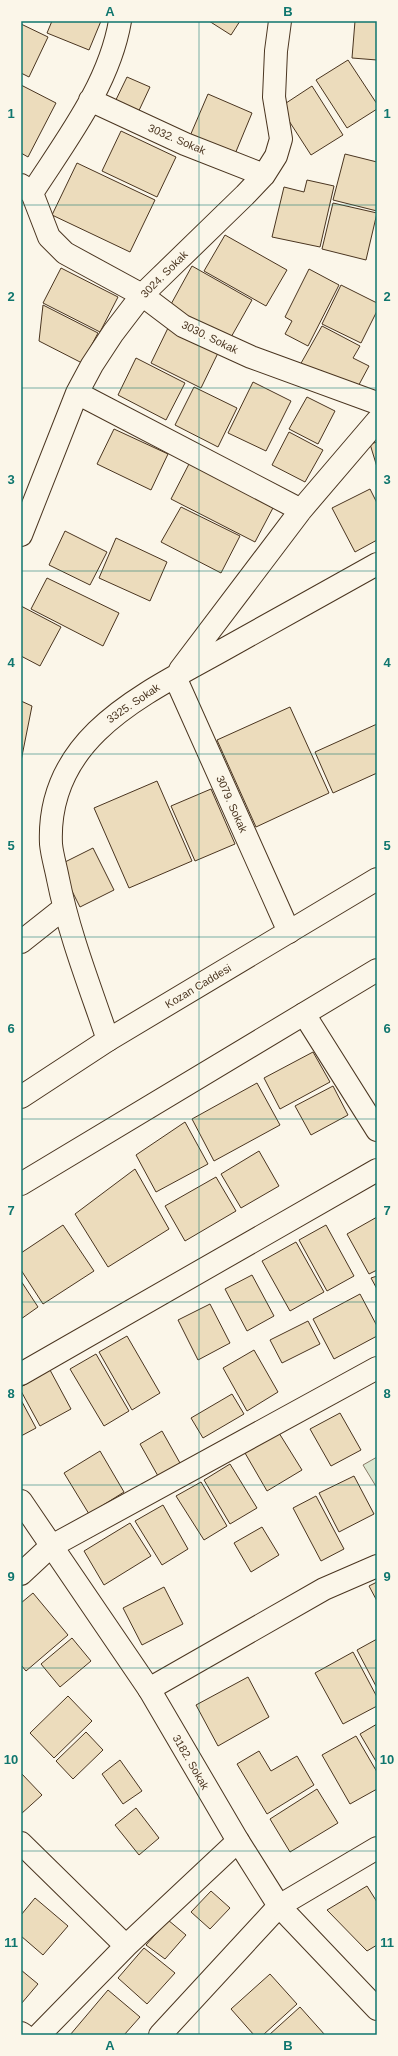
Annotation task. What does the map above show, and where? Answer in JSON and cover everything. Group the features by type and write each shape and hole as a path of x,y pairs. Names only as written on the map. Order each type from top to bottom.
{"main road":[{"path":"27,189 90,100 105,71 120,21"},
{"name":"3024. Sokak","path":"21,535 77,393 92,365 142,295 264,175 276,156 281,139 274,97 276,50 280,21"},
{"name":"3032. Sokak","path":"90,100 185,144 264,175"},
{"name":"3030. Sokak","path":"27,189 49,236 65,253 142,295 183,326 251,357 377,403"},
{"path":"77,393 301,510"},
{"path":"175,677 301,510 377,421"},
{"name":"3325. Sokak","path":"108,1040 64,908 51,845 52,809 63,775 83,747 106,721 154,688 377,564"},
{"name":"3079. Sokak","path":"175,677 289,932"},
{"name":"Kozan Caddesi","path":"21,1097 108,1040 377,879"},
{"path":"21,942 64,908"},
{"path":"21,1184 377,970"},
{"path":"304,1014 377,1130"},
{"path":"21,1374 377,1170"},
{"path":"21,1574 50,1547 377,1368"},
{"name":"3182. Sokak","path":"21,1501 50,1547 149,1689 238,1841 280,1906 377,2009"},
{"path":"149,1689 324,1589 377,1566"},
{"path":"39,2035 126,1946 238,1841"},
{"path":"21,1843 126,1946"},
{"path":"160,2035 280,1906 377,1848"}],"green space":[{"path":"377,1457 377,1488 363,1465"}],"building":[{"path":"52,21 101,21 89,50 47,33"},
{"path":"209,21 240,21 231,35"},
{"path":"355,21 377,21 377,60 352,58"},
{"path":"21,24 48,37 29,77 21,73"},
{"path":"348,60 377,104 377,109 347,128 316,80"},
{"path":"127,77 150,87 135,119 112,108"},
{"path":"21,85 56,103 28,157 21,153"},
{"path":"312,86 343,135 311,155 280,107"},
{"path":"208,94 252,113 235,154 190,136"},
{"path":"121,131 176,157 157,197 102,171"},
{"path":"345,154 377,162 377,211 333,200"},
{"path":"77,163 155,200 130,252 52,215"},
{"path":"307,180 334,186 320,247 272,237 284,187 304,192"},
{"path":"333,203 377,213 366,260 322,249"},
{"path":"225,235 287,270 266,306 204,271"},
{"path":"192,266 252,300 230,339 170,306"},
{"path":"61,268 118,297 100,332 43,303"},
{"path":"309,269 339,285 308,346 285,334 292,321 285,317"},
{"path":"341,285 377,303 377,311 361,343 322,324"},
{"path":"43,305 98,333 82,363 39,341"},
{"path":"322,326 360,346 353,358 369,366 354,394 300,365"},
{"path":"168,328 218,353 201,388 151,363"},
{"path":"136,358 185,383 166,420 118,395"},
{"path":"253,382 291,401 266,451 228,433"},
{"path":"194,387 237,408 218,447 175,425"},
{"path":"307,397 335,411 318,444 289,429"},
{"path":"114,429 168,454 151,490 97,464"},
{"path":"289,432 323,450 305,482 272,465"},
{"path":"377,442 377,467 370,444"},
{"path":"190,462 274,506 255,542 171,499"},
{"path":"370,489 377,503 377,540 355,552 332,508"},
{"path":"181,507 240,536 221,573 161,542"},
{"path":"65,531 107,552 90,585 49,565"},
{"path":"116,538 167,562 150,601 99,578"},
{"path":"47,578 119,613 103,646 31,609"},
{"path":"21,606 61,627 40,666 21,656"},
{"path":"21,701 32,706 21,761"},
{"path":"290,707 329,793 256,827 217,740"},
{"path":"377,724 377,773 333,793 315,752"},
{"path":"157,781 192,861 129,888 94,808"},
{"path":"211,789 235,844 195,861 171,806"},
{"path":"93,848 114,890 80,907 59,865"},
{"path":"313,1052 330,1082 280,1109 264,1078"},
{"path":"257,1083 280,1125 214,1161 192,1119"},
{"path":"333,1086 348,1115 311,1135 295,1106"},
{"path":"185,1122 208,1164 156,1192 136,1155"},
{"path":"259,1151 279,1186 241,1208 221,1174"},
{"path":"135,1169 169,1229 108,1267 75,1214"},
{"path":"216,1177 236,1211 185,1241 165,1206"},
{"path":"377,1217 377,1270 369,1274 347,1234"},
{"path":"63,1225 94,1271 43,1304 21,1270 21,1253"},
{"path":"326,1225 354,1276 327,1291 299,1240"},
{"path":"296,1242 324,1292 290,1311 262,1261"},
{"path":"252,1275 274,1316 247,1331 225,1289"},
{"path":"377,1276 377,1289 371,1278"},
{"path":"21,1281 38,1307 21,1319"},
{"path":"360,1294 377,1326 377,1336 334,1359 313,1319"},
{"path":"210,1304 230,1343 198,1360 178,1320"},
{"path":"308,1321 320,1344 282,1363 270,1340"},
{"path":"127,1336 160,1393 132,1410 99,1352"},
{"path":"254,1350 278,1392 247,1411 223,1368"},
{"path":"96,1354 129,1411 104,1426 70,1369"},
{"path":"50,1370 71,1409 40,1426 21,1391 21,1387"},
{"path":"232,1394 244,1414 203,1438 191,1418"},
{"path":"21,1400 36,1428 21,1436"},
{"path":"340,1413 361,1450 331,1466 310,1429"},
{"path":"162,1431 180,1463 158,1476 140,1444"},
{"path":"279,1433 302,1470 267,1491 245,1453"},
{"path":"100,1451 124,1492 89,1514 64,1473"},
{"path":"230,1464 257,1508 230,1524 204,1480"},
{"path":"354,1476 374,1514 339,1532 319,1493"},
{"path":"201,1482 227,1526 204,1540 176,1496"},
{"path":"316,1496 344,1549 321,1561 293,1508"},
{"path":"163,1505 188,1549 162,1565 135,1521"},
{"path":"130,1523 151,1556 104,1585 84,1551"},
{"path":"262,1527 279,1555 251,1572 234,1543"},
{"path":"377,1582 377,1601 369,1586"},
{"path":"164,1587 183,1624 142,1645 123,1608"},
{"path":"33,1593 68,1635 26,1671 21,1665 21,1603"},
{"path":"72,1638 91,1661 60,1687 41,1664"},
{"path":"377,1639 377,1688 357,1650"},
{"path":"353,1652 377,1697 377,1706 343,1724 315,1673"},
{"path":"248,1677 269,1717 218,1746 196,1705"},
{"path":"68,1696 92,1721 54,1758 30,1733"},
{"path":"377,1724 377,1763 360,1734"},
{"path":"86,1732 103,1750 73,1779 56,1761"},
{"path":"356,1736 377,1772 377,1789 350,1804 322,1755"},
{"path":"259,1751 271,1771 297,1756 314,1785 267,1814 237,1764"},
{"path":"120,1760 142,1791 123,1804 102,1774"},
{"path":"21,1773 42,1795 21,1814"},
{"path":"317,1789 338,1823 290,1852 270,1819"},
{"path":"136,1808 159,1838 139,1855 115,1825"},
{"path":"367,1886 377,1902 377,1945 367,1951 327,1910"},
{"path":"211,1891 230,1908 210,1929 191,1912"},
{"path":"35,1898 68,1926 43,1955 21,1936 21,1915"},
{"path":"168,1920 186,1935 165,1959 146,1945"},
{"path":"144,1948 175,1973 147,2004 118,1978"},
{"path":"21,1970 38,1984 21,2004"},
{"path":"270,1974 297,2004 263,2035 254,2035 231,2009"},
{"path":"108,1990 140,2017 124,2035 70,2035"},
{"path":"300,2007 325,2035 269,2035"}]}
